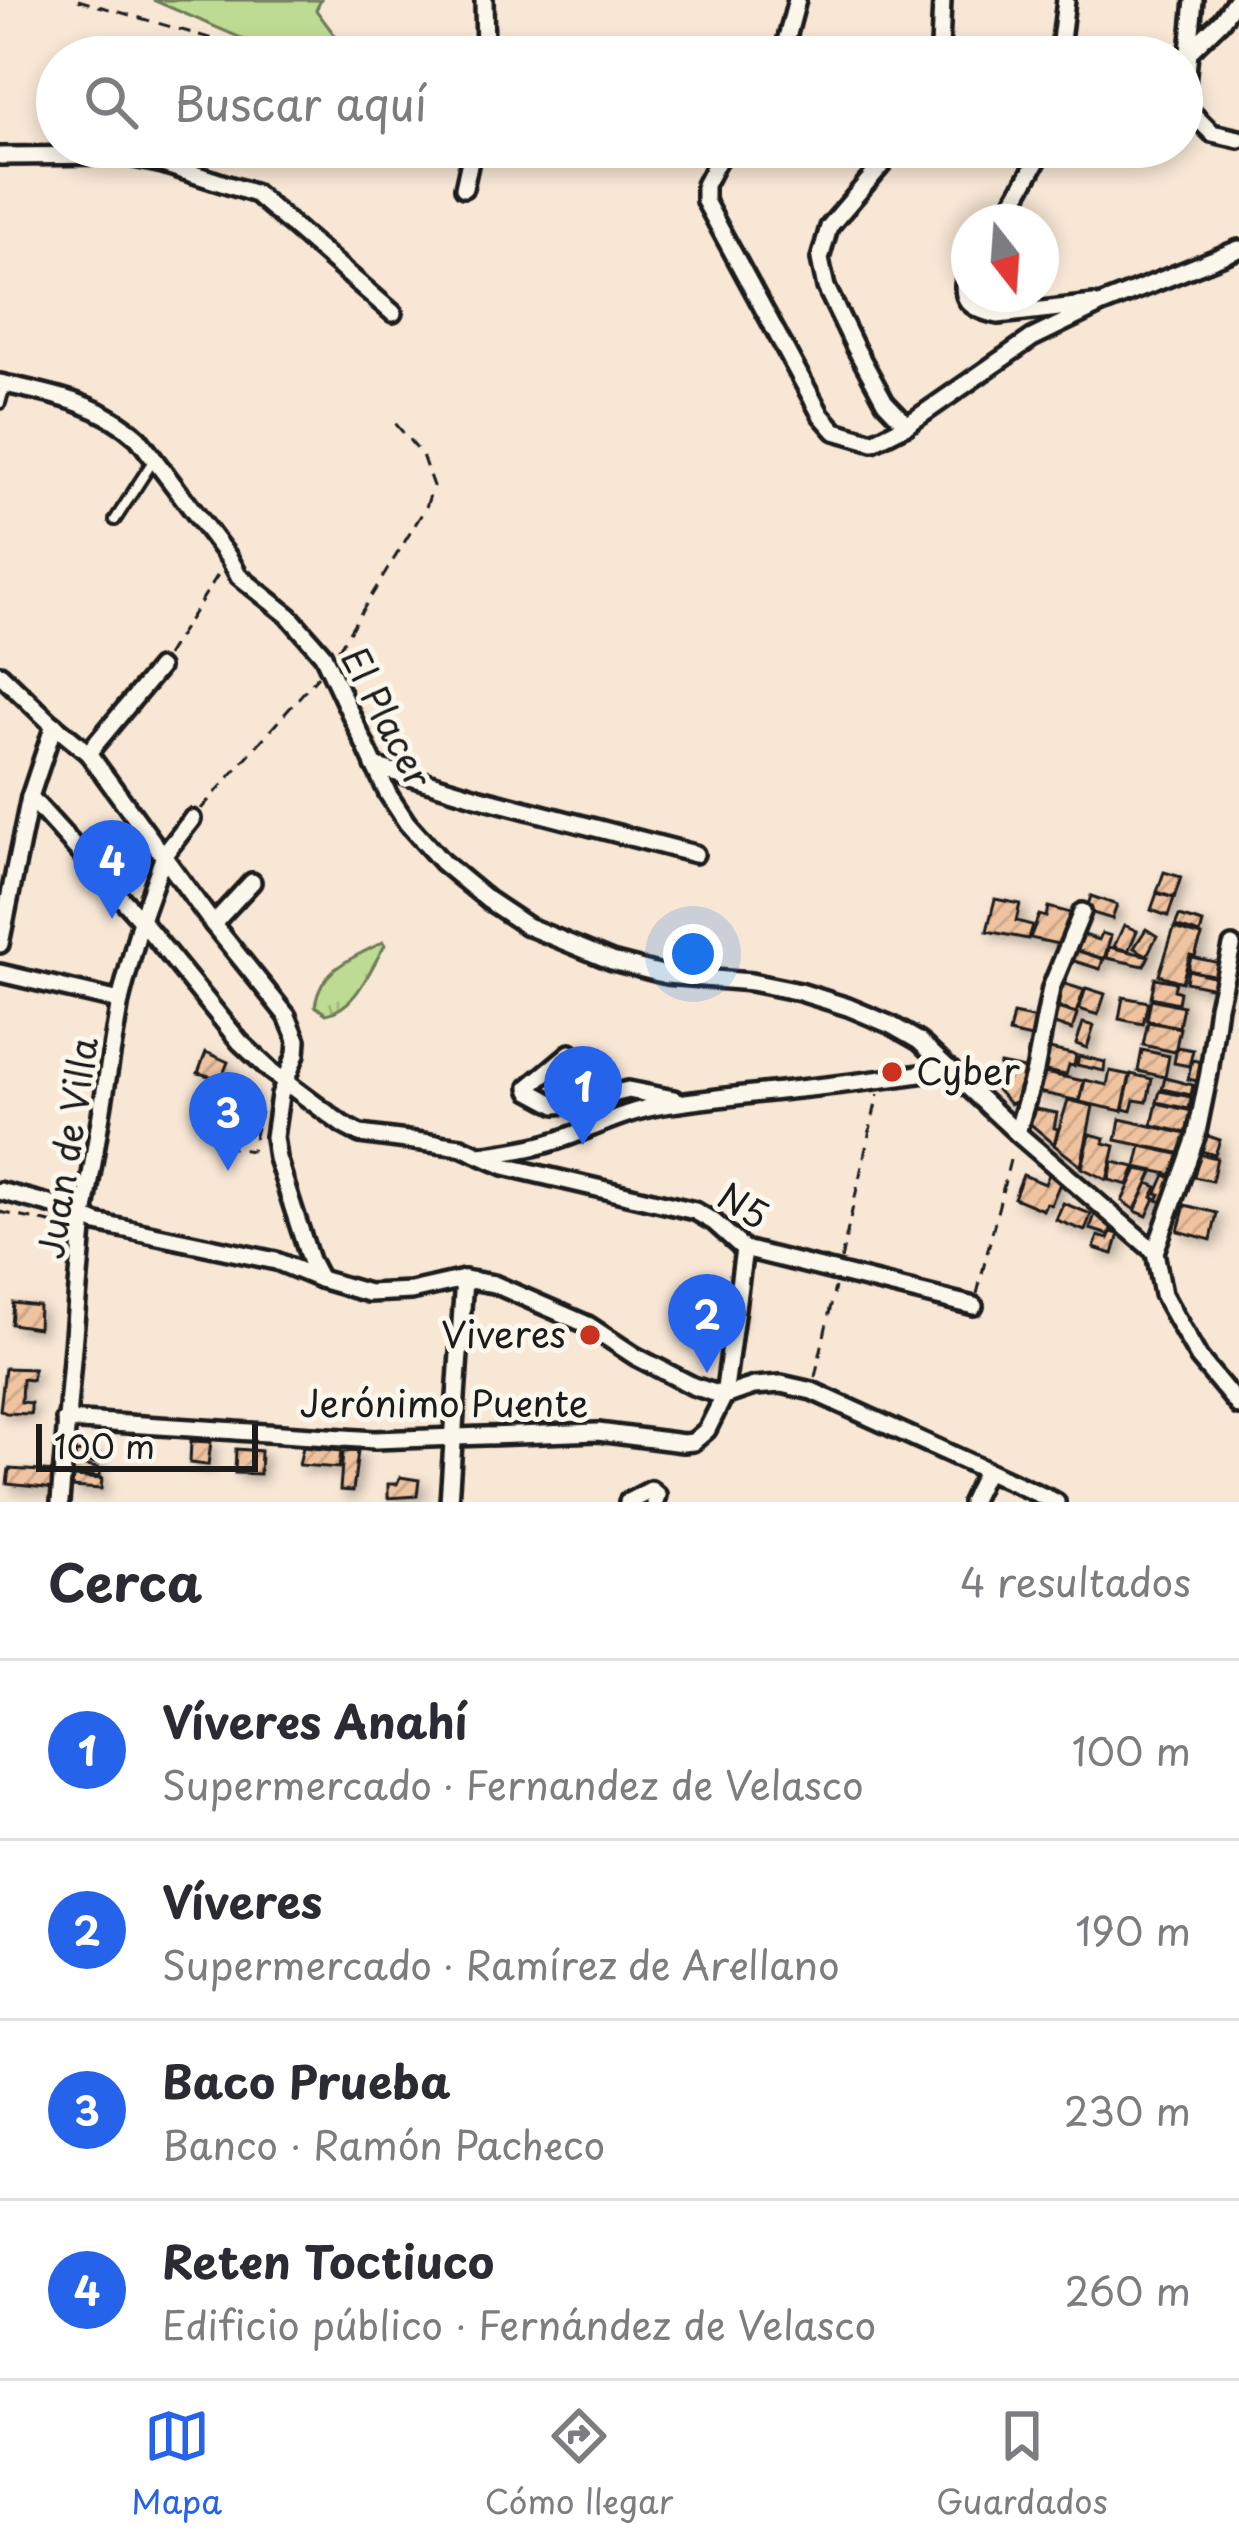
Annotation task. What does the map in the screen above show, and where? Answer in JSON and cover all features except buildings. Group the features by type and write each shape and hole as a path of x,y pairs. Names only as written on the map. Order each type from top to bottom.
{"street":[{"path":"484,0 485,36"},
{"path":"787,36 796,0"},
{"path":"941,36 942,0"},
{"path":"1062,36 1066,0"},
{"path":"1191,36 1194,0"},
{"path":"1203,38 1236,0"},
{"path":"1203,124 1212,133 1239,139"},
{"path":"0,156 36,156"},
{"path":"175,168 256,194 393,313"},
{"path":"464,188 468,168"},
{"path":"714,168 705,185 705,201 821,415 835,431 873,442 907,425 1031,338 1239,249"},
{"path":"879,168 829,227 820,259 826,286 855,347 885,402 907,425"},
{"path":"1014,204 1034,168"},
{"path":"1059,306 1102,304"},
{"path":"983,312 1018,312"},
{"name":"El Placer","path":"3,384 67,398 124,424 239,576 289,616 323,655 374,766 407,823 442,862 488,900 527,926 612,962 666,975 751,982 800,992 891,1025 919,1041 1155,1252"},
{"path":"88,753 159,668"},
{"path":"0,674 88,753 287,1016 297,1040 274,1119 277,1158 320,1279"},
{"path":"0,944 31,797 54,725"},
{"path":"374,766 695,854"},
{"name":"N5","path":"31,797 142,920 240,1042 284,1081 360,1134 446,1144 519,1170 695,1211 744,1249 974,1306"},
{"name":"Juan de Villa","path":"60,1502 84,1217 120,1001 164,855 192,819"},
{"path":"213,924 252,882"},
{"path":"1017,1133 1052,988 1082,912"},
{"path":"1232,946 1217,1006 1196,1137 1155,1252 1163,1294 1199,1358 1239,1406"},
{"path":"0,973 120,1001"},
{"path":"570,1053 530,1091 556,1105 628,1090 688,1103"},
{"path":"483,1155 525,1150 661,1105 881,1082 950,1069"},
{"path":"0,1191 64,1208 97,1223 276,1261 368,1293 412,1292 464,1279 494,1284 588,1325 693,1386 724,1396 754,1386 781,1384 812,1391 1056,1502"},
{"path":"724,1396 744,1249"},
{"path":"449,1502 464,1279"},
{"name":"Jerónimo Puente","path":"65,1420 375,1440 598,1432 682,1443 693,1442 707,1430 724,1396"},
{"path":"971,1502 986,1471"},
{"path":"628,1502 651,1490 656,1499"}],"lane":[{"path":"0,404 3,384"},
{"path":"115,520 154,459"}],"path":[{"path":"78,0 203,36"},
{"path":"394,423 422,455 433,486 426,506"},
{"path":"159,668 229,558"},
{"path":"812,1391 881,1082"},
{"path":"222,1146 251,1151 262,1111"},
{"path":"974,1306 1017,1133"},
{"path":"0,1212 64,1226 62,1232"}],"green space":[{"path":"153,0 321,0 316,10 335,36 237,36"},
{"path":"383,942 368,976 346,1004 326,1014 315,1006 331,973"}],"place":[{"name":"Reten Toctiuco","path":"112,919"},
{"name":"Cyber","path":"892,1072"},
{"name":"Víveres Anahí","path":"583,1145"},
{"name":"Baco Prueba","path":"228,1171"},
{"name":"Viveres","path":"590,1335"},
{"name":"Víveres","path":"707,1373"}]}
